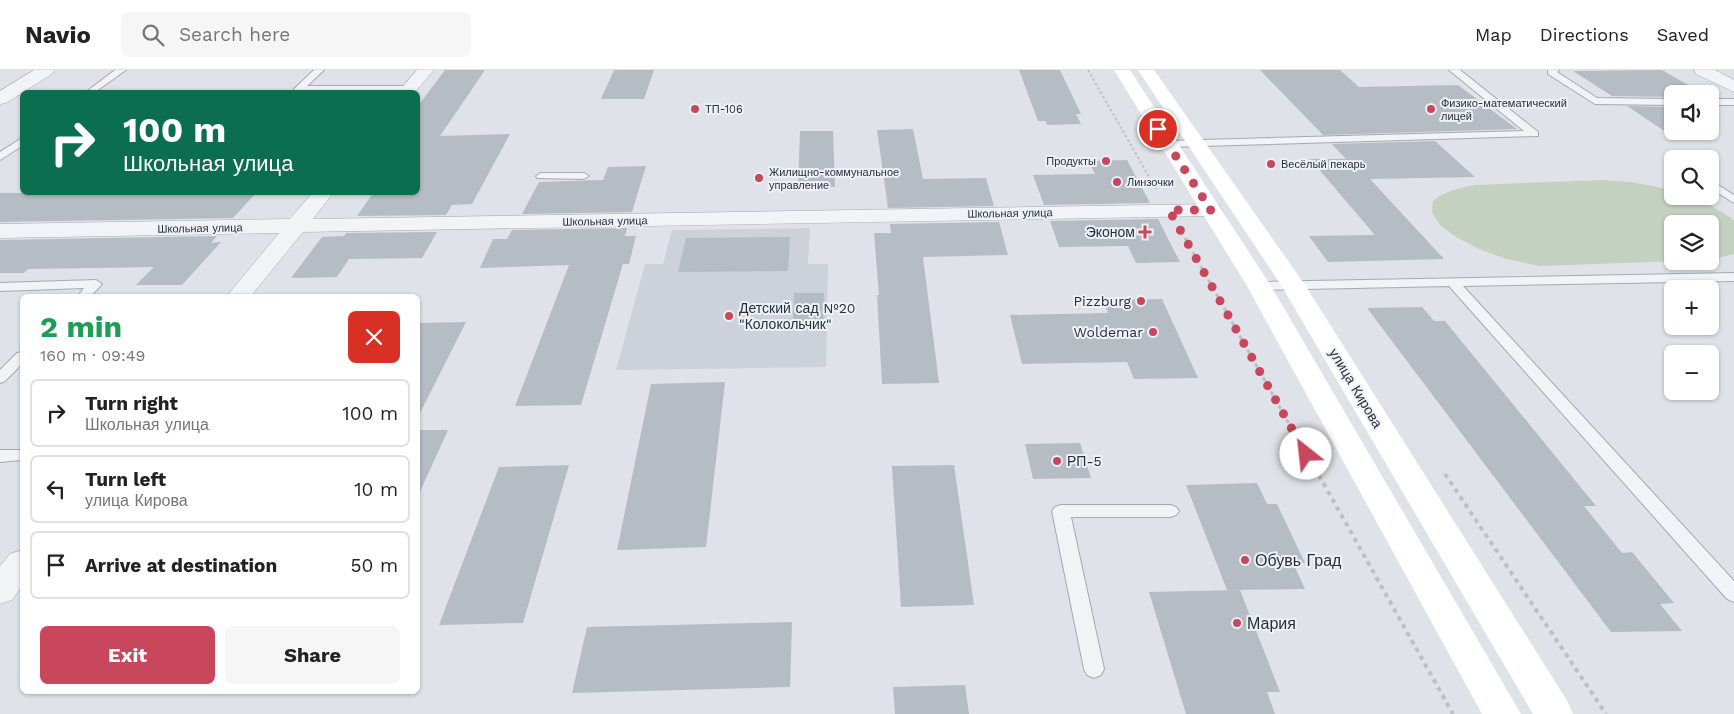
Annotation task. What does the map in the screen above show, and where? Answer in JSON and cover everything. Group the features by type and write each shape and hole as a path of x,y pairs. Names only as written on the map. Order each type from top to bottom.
{"main road":[{"path":"1122,70 1167,144 1259,286 1502,714"},
{"name":"улица Кирова","path":"1146,70 1293,285 1554,714"}],"street":[{"path":"0,99 46,70"},
{"path":"409,90 426,70"},
{"path":"1702,70 1734,87"},
{"path":"242,294 322,195"},
{"name":"Школьная улица","path":"0,231 1211,210"},
{"path":"0,590 20,565"}],"lane":[{"path":"93,90 121,70"},
{"path":"298,90 319,70"},
{"path":"1167,144 1534,134 1454,70"},
{"path":"1554,70 1551,72 1595,102 1664,102"},
{"path":"1719,102 1734,102"},
{"path":"0,157 20,142"},
{"path":"541,176 584,176"},
{"path":"1719,190 1734,200"},
{"path":"1259,286 1734,277"},
{"path":"1452,283 1734,594"},
{"path":"0,287 96,284 86,294"},
{"path":"0,378 20,358"},
{"path":"0,456 20,455"},
{"path":"1094,669 1061,511 1170,510"}],"path":[{"path":"1088,70 1453,714"}],"shaded area":[{"name":"Детский сад №20 \"Колокольчик\"","path":"810,228 808,264 828,264 826,367 616,370 645,264 663,264 672,230"}],"green space":[{"path":"1603,180 1655,186 1664,189 1664,205 1710,205 1734,220 1734,254 1719,258 1719,215 1664,215 1664,262 1540,266 1506,259 1479,249 1456,237 1440,225 1432,212 1433,201 1438,197 1453,190 1476,185"}],"building":[{"path":"445,70 485,70 440,136 510,134 472,204 452,205 446,215 357,216 372,195 420,195 420,103"},
{"path":"614,70 654,70 644,99 601,99"},
{"path":"1019,70 1060,70 1081,114 1076,114 1081,124 1047,125 1046,121 1038,121"},
{"name":"Физико-математический лицей","path":"1260,70 1340,70 1359,87 1458,85 1517,129 1323,135"},
{"path":"1662,70 1688,85 1664,85 1664,97 1612,96 1573,71"},
{"path":"1627,106 1664,107 1664,131"},
{"path":"913,129 923,179 986,178 994,206 888,208 877,130"},
{"path":"800,131 833,131 835,187 798,187"},
{"path":"1435,141 1475,177 1370,179 1444,259 1328,262 1309,236 1375,235 1310,159 1346,159 1332,144"},
{"path":"1127,160 1150,203 1044,205 1033,175 1095,174 1089,161"},
{"path":"646,166 632,212 522,214 539,182 603,180 608,167"},
{"path":"0,193 20,193 20,195 254,195 233,218 0,222"},
{"path":"1158,219 1180,262 1136,263 1128,246 1059,247 1050,221"},
{"path":"999,222 1008,255 923,257 939,383 882,384 877,295 879,295 874,233 891,233 890,224"},
{"path":"627,228 625,236 636,236 629,264 623,264 581,405 515,406 569,265 480,268 493,239 507,239 512,230"},
{"path":"437,232 422,258 349,259 337,277 291,278 322,237 344,236 346,233"},
{"path":"217,236 211,243 221,242 182,285 136,285 154,267 28,269 24,273 0,273 0,240"},
{"path":"790,237 788,271 678,272 686,238"},
{"path":"794,293 824,293 823,325 793,326"},
{"path":"1162,299 1198,378 1134,379 1127,362 1022,364 1010,315 1108,313 1103,300"},
{"path":"1422,307 1434,321 1445,321 1596,506 1584,506 1622,553 1632,552 1674,603 1660,604 1682,631 1611,632 1367,308"},
{"path":"466,322 420,413 420,323"},
{"path":"725,382 706,547 617,550 651,384"},
{"path":"420,430 448,430 420,492"},
{"name":"РП-5","path":"1080,443 1091,478 1033,479 1025,444"},
{"path":"569,465 523,623 439,625 499,467"},
{"path":"954,465 974,605 901,607 892,466"},
{"path":"1257,483 1267,504 1277,504 1305,563 1293,563 1305,589 1227,590 1186,485"},
{"path":"1240,590 1280,692 1267,692 1275,714 1186,714 1149,592"},
{"path":"792,622 790,687 572,693 587,627"},
{"path":"965,685 969,714 895,714 893,687"}],"place":[{"name":"ТП-106","path":"695,109"},
{"name":"Физико-математический лицей","path":"1431,109"},
{"name":"Продукты","path":"1106,161"},
{"name":"Весёлый пекарь","path":"1271,164"},
{"name":"Жилищно-коммунальное управление","path":"759,178"},
{"name":"Линзочки","path":"1117,182"},
{"name":"Эконом","path":"1145,232"},
{"name":"Pizzburg","path":"1141,301"},
{"name":"Детский сад №20 \"Колокольчик\"","path":"729,316"},
{"name":"Woldemar","path":"1153,332"},
{"name":"РП-5","path":"1057,461"},
{"name":"Обувь Град","path":"1245,560"},
{"name":"Мария","path":"1237,623"}],"route":[{"path":"1158,129 1211,210 1169,210 1306,454"}]}
